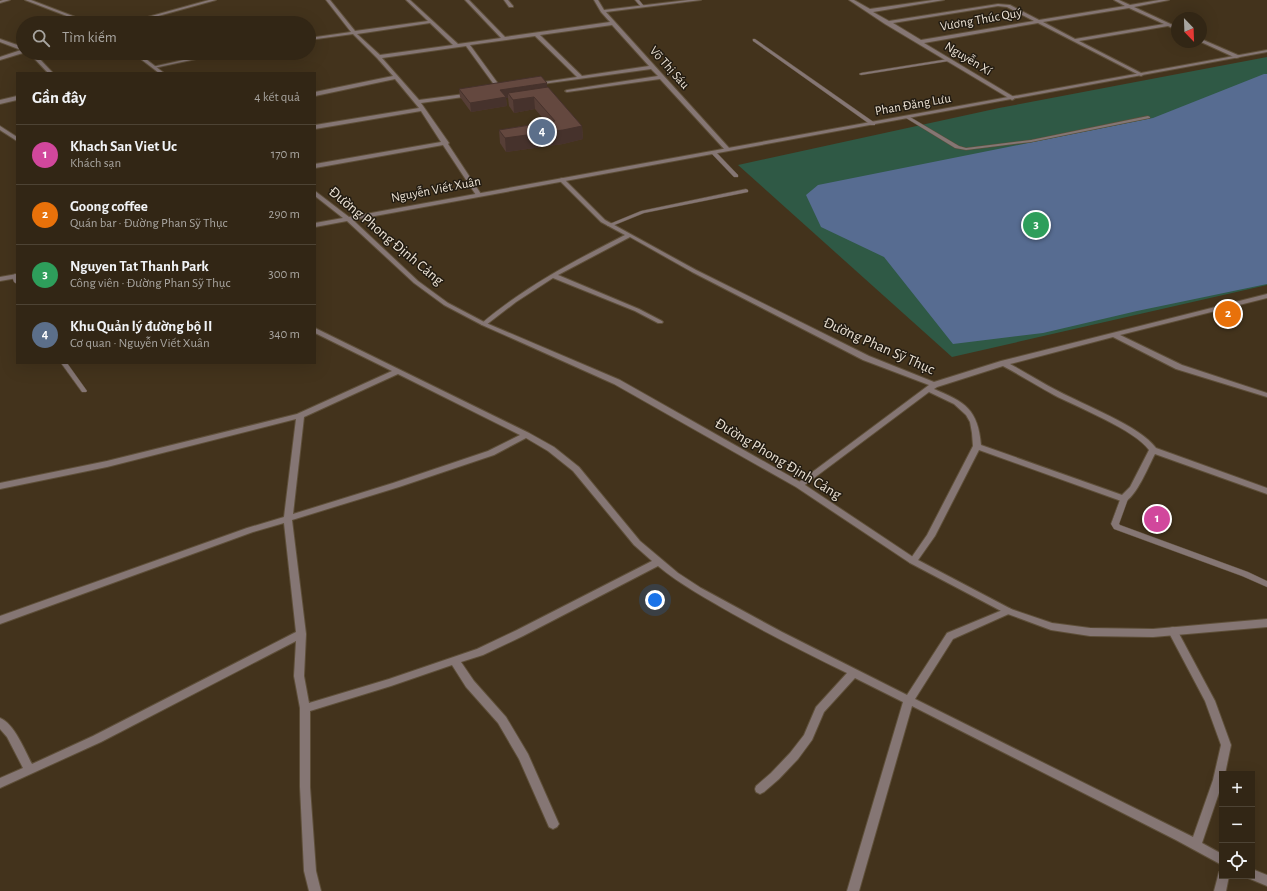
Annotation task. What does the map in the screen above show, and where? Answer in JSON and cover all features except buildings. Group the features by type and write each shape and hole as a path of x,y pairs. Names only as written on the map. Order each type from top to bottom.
{"street":[{"path":"0,2 8,0"},
{"path":"27,0 70,16"},
{"path":"154,16 214,0"},
{"path":"328,0 353,32 379,57 418,102 478,194"},
{"path":"408,0 457,46"},
{"path":"467,0 504,39"},
{"path":"506,0 511,6"},
{"name":"Võ Thị Sáu","path":"596,0 603,11 661,77 727,149"},
{"path":"603,11 698,0"},
{"name":"Nguyễn Xí","path":"851,0 1012,98"},
{"path":"868,11 942,0"},
{"path":"1116,0 1171,26"},
{"name":"Vương Thúc Quý","path":"919,42 1167,0"},
{"path":"887,23 998,4 1008,6 1142,75"},
{"path":"316,38 430,22"},
{"path":"379,57 614,23"},
{"path":"1074,40 1168,25"},
{"path":"536,34 580,78"},
{"path":"0,40 16,47"},
{"path":"1207,43 1238,57"},
{"path":"467,44 500,90"},
{"name":"Phan Đăng Lưu","path":"562,180 727,149 908,118 1267,51"},
{"path":"0,59 16,53"},
{"path":"38,60 51,72"},
{"path":"145,60 161,72"},
{"path":"154,67 188,60"},
{"path":"529,85 652,66"},
{"path":"316,94 397,77"},
{"path":"568,91 661,77"},
{"path":"493,91 507,88"},
{"path":"418,102 478,93"},
{"path":"0,102 16,98"},
{"path":"316,127 422,109"},
{"path":"0,128 16,138"},
{"path":"316,166 446,143"},
{"name":"Nguyễn Viết Xuân","path":"316,225 478,194 562,180"},
{"name":"Đường Phan Sỹ Thục","path":"562,180 603,221 610,225 694,271 859,354 931,387 1004,363 1267,296"},
{"name":"Đường Phong Định Cảng","path":"316,194 348,219 416,282 446,304 484,324 617,382 799,485 912,561 1008,611 1051,626 1090,632 1153,633 1267,623"},
{"path":"484,324 518,297 553,275 584,257 630,235"},
{"path":"553,275 637,310 660,322"},
{"path":"0,279 16,278"},
{"path":"316,330 526,435 551,449 576,469 628,533 658,562 698,590 779,635 1196,845 1219,858"},
{"path":"1114,335 1179,367 1267,395"},
{"path":"1004,363 1046,388 1129,430 1149,443 1153,450 1267,491"},
{"path":"0,486 107,464 300,416 398,371"},
{"path":"799,485 931,387 953,400 970,413 976,430 977,446 931,536 912,561"},
{"path":"300,416 288,519 301,634 299,676 305,708 305,787 310,871 315,891"},
{"path":"0,620 250,530 491,453 526,435"},
{"path":"977,446 1124,499 1133,488 1153,450"},
{"path":"305,708 341,698 480,652 658,562"},
{"path":"853,891 909,700 950,636 1008,611"},
{"path":"1173,631 1210,701 1226,745 1218,780 1196,845"},
{"path":"0,783 97,739 301,634"},
{"path":"455,661 470,684 502,720 520,750 553,824"},
{"path":"760,789 794,756 808,737 820,710 854,672"},
{"path":"0,722 11,734 30,770"},
{"path":"1255,875 1267,881"},
{"path":"1220,891 1222,879"}],"lane":[{"path":"637,0 642,6"},
{"path":"754,40 873,124"},
{"path":"862,74 948,60"},
{"path":"908,118 957,147 966,149 1031,141 1148,117"},
{"path":"712,152 736,176"},
{"path":"610,225 643,212 746,191"},
{"path":"65,364 84,391"},
{"path":"1124,499 1116,524 1117,527 1245,574 1267,584"}],"green space":[{"path":"1267,57 1267,285 952,357 738,165 999,108"}],"water":[{"path":"1267,74 1267,284 1137,311 1043,333 953,344 884,257 821,227 806,195 818,185 1153,118"}],"place":[{"name":"Khu Quản lý đường bộ II","path":"542,132"},
{"name":"Nguyen Tat Thanh Park","path":"1036,225"},
{"name":"Goong coffee","path":"1228,314"},
{"name":"Khach San Viet Uc","path":"1157,519"}]}
